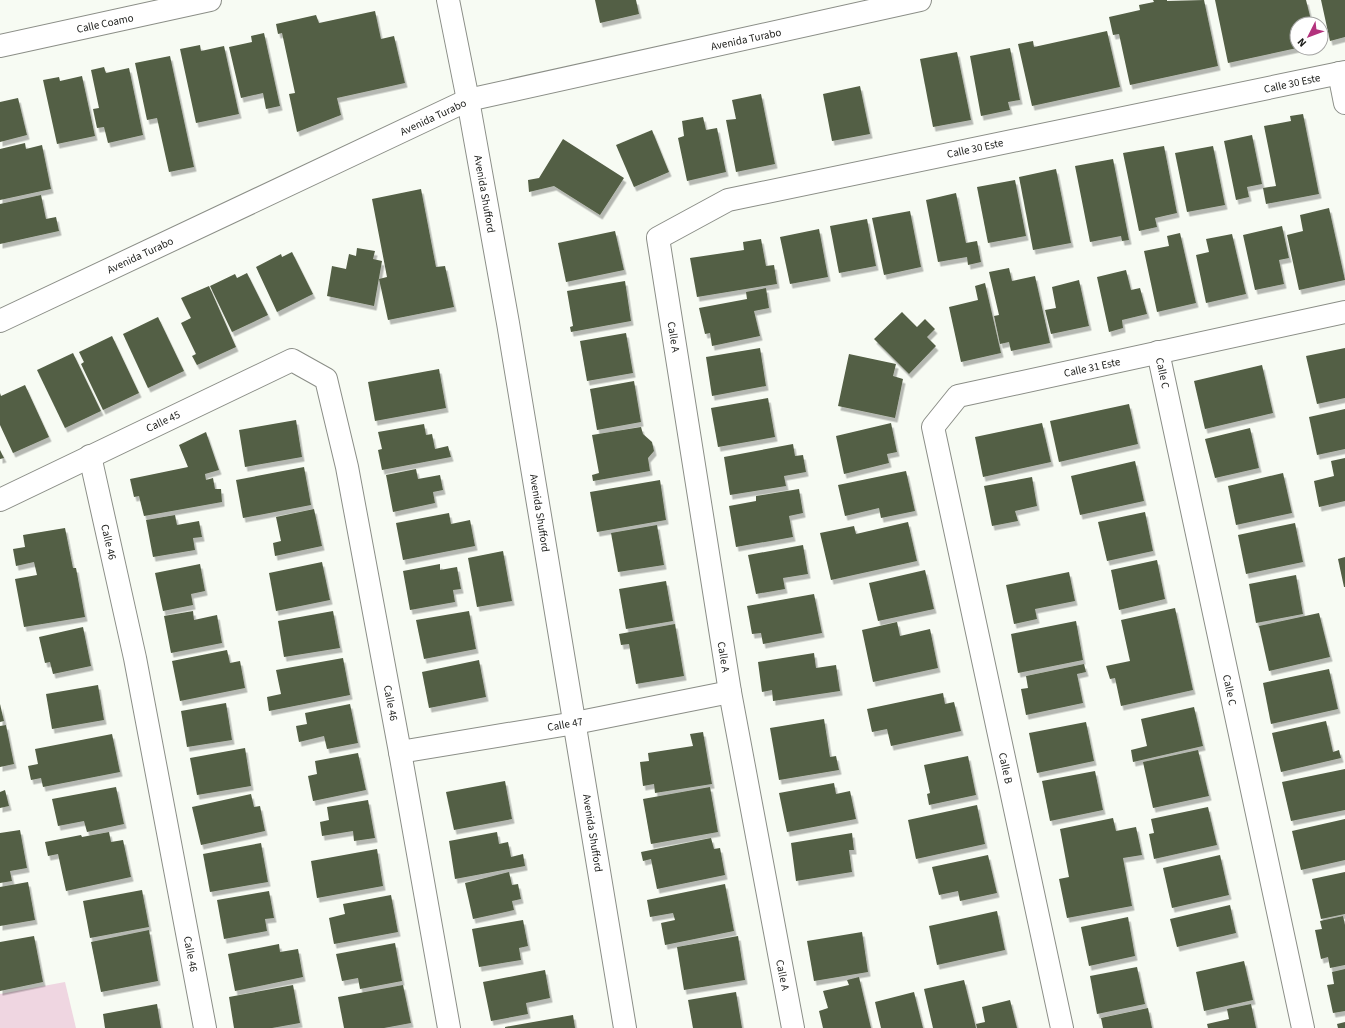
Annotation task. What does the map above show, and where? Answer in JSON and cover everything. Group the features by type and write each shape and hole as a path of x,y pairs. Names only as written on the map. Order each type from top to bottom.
{"street":[{"name":"Calle Coamo","path":"0,46 210,0"},
{"name":"Avenida Shufford","path":"448,0 468,100 508,323 625,1028"},
{"name":"Avenida Turabo","path":"0,321 468,100 920,0"},
{"path":"1342,73 1345,103"},
{"name":"Calle 30 Este","path":"665,283 658,238 728,200 1342,73"},
{"name":"Calle A","path":"665,283 730,692 794,1028"},
{"name":"Calle 31 Este","path":"950,508 933,427 958,396 1345,312"},
{"name":"Calle C","path":"1158,352 1302,1028"},
{"name":"Calle 45","path":"0,500 292,360 326,378"},
{"name":"Calle 46","path":"326,378 347,468 400,752 449,1028"},
{"name":"Calle 46","path":"90,456 135,658 205,1028"},
{"name":"Calle B","path":"950,508 1062,1028"},
{"name":"Calle 47","path":"400,752 574,723 730,692"}],"shaded area":[{"path":"65,982 76,1028 0,1028 0,994"}],"building":[{"path":"595,0 636,0 639,14 600,23"},
{"path":"1153,0 1204,0 1218,66 1130,85 1119,34 1113,35 1109,17 1140,10 1139,5 1154,2"},
{"path":"1215,0 1306,0 1310,16 1289,16 1289,50 1228,63"},
{"path":"1321,0 1345,0 1345,37 1330,41 1329,16 1325,16"},
{"path":"375,11 381,39 394,36 405,83 337,98 341,115 297,132 289,94 295,93 282,33 278,34 276,24 316,15 319,23"},
{"path":"1107,31 1120,87 1032,106 1018,44 1033,41 1034,47"},
{"path":"264,33 280,106 266,109 263,93 241,98 229,47 252,42 251,36"},
{"path":"200,45 201,51 224,46 239,114 196,123 180,49"},
{"path":"1010,48 1020,100 1008,102 1010,110 981,116 970,56"},
{"path":"957,52 971,120 933,127 920,59"},
{"path":"170,56 194,167 169,172 157,118 147,120 135,63"},
{"path":"104,67 106,73 129,68 143,135 108,143 104,127 97,128 93,109 99,108 91,70"},
{"path":"82,76 95,136 57,144 43,80 59,77 60,81"},
{"path":"860,86 870,134 832,141 823,94"},
{"path":"761,94 775,164 736,172 726,120 736,119 732,100"},
{"path":"18,98 27,135 0,142 0,102"},
{"path":"1303,114 1319,194 1266,204 1263,188 1276,186 1264,126 1291,121 1290,116"},
{"path":"703,117 706,130 717,128 726,172 687,181 678,138 684,136 682,121"},
{"path":"652,130 669,172 634,187 616,145"},
{"path":"1252,135 1262,184 1247,187 1249,197 1236,200 1224,141"},
{"path":"563,139 624,178 600,215 554,186 529,192 528,180 539,178"},
{"path":"25,143 26,149 42,145 51,189 0,200 0,149"},
{"path":"1164,146 1177,213 1155,218 1157,227 1139,231 1123,153"},
{"path":"1213,146 1225,205 1187,212 1175,153"},
{"path":"1113,159 1129,240 1122,241 1121,236 1090,242 1075,166"},
{"path":"1056,169 1071,243 1033,250 1019,177"},
{"path":"1015,180 1026,236 988,243 977,187"},
{"path":"421,189 436,267 445,266 454,307 388,320 379,279 387,277 372,199"},
{"path":"956,193 966,243 977,241 981,262 968,265 967,257 938,262 926,200"},
{"path":"41,195 46,219 56,217 59,231 0,244 0,204"},
{"path":"1329,208 1345,280 1299,290 1287,235 1303,231 1300,215"},
{"path":"910,211 921,267 884,275 872,218"},
{"path":"867,219 876,266 839,273 830,226"},
{"path":"1282,226 1289,258 1279,260 1284,284 1255,290 1243,235"},
{"path":"819,229 828,277 790,284 780,237"},
{"path":"615,231 624,270 566,282 558,243"},
{"path":"1180,233 1196,303 1157,312 1144,251 1169,246 1167,236"},
{"path":"1232,234 1246,294 1206,303 1196,255 1209,252 1206,239"},
{"path":"761,239 766,266 774,265 777,284 697,297 690,258 744,250 743,242"},
{"path":"357,248 375,251 373,259 382,261 374,306 327,296 332,266 346,269 349,254 356,256"},
{"path":"292,252 313,294 277,312 256,267 281,254 282,257"},
{"path":"1009,268 1012,281 1035,276 1050,343 1011,351 1009,342 1000,344 994,316 999,315 989,272"},
{"path":"1126,270 1131,290 1140,288 1147,314 1122,320 1123,328 1109,332 1097,277"},
{"path":"247,273 268,315 232,332 210,286 235,274 237,278"},
{"path":"1079,280 1089,326 1051,334 1045,310 1056,308 1052,287"},
{"path":"625,281 631,321 571,332 570,327 573,326 567,291"},
{"path":"985,283 1001,353 961,362 949,307 978,300 975,286"},
{"path":"209,286 236,347 197,365 192,356 196,354 181,323 191,318 181,298"},
{"path":"766,288 769,308 754,311 760,336 712,346 710,333 705,334 699,308 747,299 746,292"},
{"path":"902,312 917,327 925,319 935,329 927,337 936,346 909,374 874,339"},
{"path":"158,317 184,371 148,388 123,334"},
{"path":"626,333 633,373 587,381 580,341"},
{"path":"112,336 139,393 103,410 81,364 84,362 79,352"},
{"path":"760,348 766,386 712,396 706,357"},
{"path":"1345,348 1345,398 1317,404 1306,356"},
{"path":"73,353 101,411 65,428 37,370"},
{"path":"849,354 896,364 893,376 903,379 895,418 838,406"},
{"path":"1262,365 1273,413 1205,429 1194,381"},
{"path":"439,369 446,408 375,421 368,382"},
{"path":"634,381 641,422 597,430 590,389"},
{"path":"25,385 49,437 13,453 0,425 0,393 1,396"},
{"path":"768,398 775,437 718,447 711,408"},
{"path":"1129,404 1138,444 1059,462 1050,421"},
{"path":"1345,409 1345,449 1317,455 1309,417"},
{"path":"296,420 302,457 245,467 239,430"},
{"path":"891,423 897,452 887,454 889,463 844,474 836,436"},
{"path":"1042,423 1051,462 983,477 975,437"},
{"path":"424,424 426,435 432,434 435,449 448,446 451,457 382,470 378,450 382,449 378,432"},
{"path":"641,427 643,434 652,442 654,451 648,458 650,471 593,481 592,475 599,473 592,435"},
{"path":"1250,428 1259,468 1215,478 1205,439"},
{"path":"206,432 219,470 205,474 206,480 213,478 215,489 221,489 222,502 144,516 139,496 134,497 130,479 188,467 179,445"},
{"path":"793,444 795,456 803,455 806,472 784,476 786,486 730,495 724,457"},
{"path":"0,450 4,458 0,459"},
{"path":"1345,458 1345,501 1319,507 1314,481 1334,476 1331,461"},
{"path":"1135,461 1144,501 1080,515 1071,476"},
{"path":"304,467 311,505 243,518 236,480"},
{"path":"416,469 418,479 440,475 443,490 433,492 435,503 393,512 386,475"},
{"path":"906,471 915,511 881,518 879,508 845,516 838,485"},
{"path":"1283,473 1292,513 1236,525 1228,486"},
{"path":"1032,477 1037,506 1015,511 1018,521 992,526 984,486"},
{"path":"660,480 666,520 597,532 590,492"},
{"path":"799,489 803,513 789,516 793,537 736,547 729,506 756,501 756,496"},
{"path":"314,509 322,546 275,556 273,543 281,541 276,517"},
{"path":"1145,512 1153,551 1107,561 1098,522"},
{"path":"449,513 451,524 470,520 475,546 403,560 396,523"},
{"path":"175,515 177,525 199,521 202,537 193,538 195,550 153,557 146,520"},
{"path":"908,522 917,561 831,580 820,533 854,526 856,534"},
{"path":"1295,523 1303,562 1246,574 1238,535"},
{"path":"657,525 664,565 618,572 611,533"},
{"path":"65,528 73,568 76,568 85,617 24,627 15,579 37,575 34,562 16,566 13,549 25,547 23,535"},
{"path":"803,545 808,574 783,578 785,589 756,594 748,555"},
{"path":"503,551 512,601 477,607 468,558"},
{"path":"1345,557 1345,587 1344,587 1338,559"},
{"path":"1157,560 1165,599 1119,610 1111,570"},
{"path":"322,562 330,600 276,611 269,573"},
{"path":"200,564 205,591 191,594 193,605 163,611 155,573"},
{"path":"440,564 440,570 457,567 461,589 453,590 455,602 410,610 403,571"},
{"path":"925,570 934,609 878,621 869,583"},
{"path":"1069,572 1075,601 1035,609 1037,619 1014,624 1006,585"},
{"path":"1296,575 1303,614 1256,623 1249,584"},
{"path":"666,581 673,621 626,629 619,589"},
{"path":"814,594 822,633 763,644 761,633 752,634 747,606"},
{"path":"1175,608 1193,690 1121,706 1115,678 1110,679 1106,666 1130,661 1121,620"},
{"path":"193,611 194,620 217,615 222,643 171,653 164,616"},
{"path":"333,611 340,648 284,657 278,621"},
{"path":"469,611 476,649 424,659 416,620"},
{"path":"1319,613 1330,657 1269,671 1259,626"},
{"path":"1076,621 1083,660 1018,673 1011,634"},
{"path":"897,622 900,636 930,629 938,668 873,682 862,630"},
{"path":"675,624 684,676 636,684 629,644 621,645 619,634"},
{"path":"83,627 91,666 53,674 50,662 45,663 39,637"},
{"path":"227,650 230,663 240,661 245,688 180,701 172,661"},
{"path":"814,653 816,668 836,665 840,691 773,701 772,690 762,692 758,662"},
{"path":"343,658 350,695 269,711 267,697 281,694 276,670"},
{"path":"479,660 486,697 429,708 422,672"},
{"path":"1084,664 1086,672 1077,674 1083,703 1026,715 1021,689 1028,688 1026,676"},
{"path":"1329,669 1338,709 1271,724 1263,683"},
{"path":"98,685 104,720 52,729 46,694"},
{"path":"943,693 945,704 954,702 961,731 891,746 887,729 872,732 867,709"},
{"path":"226,703 232,740 187,747 181,711"},
{"path":"0,704 4,721 0,722"},
{"path":"350,704 358,743 327,749 324,736 299,742 296,726 307,724 305,713"},
{"path":"1194,707 1203,746 1133,762 1131,750 1147,746 1141,719"},
{"path":"824,719 830,757 836,756 839,770 779,780 770,728"},
{"path":"1326,721 1333,752 1339,750 1341,758 1281,772 1272,733"},
{"path":"1086,722 1094,761 1037,773 1029,733"},
{"path":"6,725 14,764 0,767 0,726"},
{"path":"703,732 712,784 655,793 654,784 643,786 640,762 649,761 648,753 693,746 690,734"},
{"path":"112,734 120,772 43,787 41,778 31,780 28,766 38,764 35,749"},
{"path":"245,748 251,786 197,795 190,758"},
{"path":"1198,750 1209,796 1153,808 1143,762"},
{"path":"358,753 366,790 313,801 308,776 317,774 315,761"},
{"path":"968,756 976,795 929,805 927,794 930,793 924,765"},
{"path":"1345,769 1345,810 1291,821 1282,782"},
{"path":"1095,771 1103,810 1050,821 1042,781"},
{"path":"505,781 512,819 454,830 446,792"},
{"path":"834,783 836,794 850,791 856,819 787,832 779,793"},
{"path":"116,787 124,824 87,832 84,821 58,826 52,799"},
{"path":"710,787 718,832 651,844 643,799"},
{"path":"5,790 9,806 0,808 0,792"},
{"path":"251,794 254,807 260,806 265,831 201,845 192,807"},
{"path":"368,800 375,838 354,841 353,831 322,836 320,822 329,820 327,807"},
{"path":"977,805 985,844 916,859 908,820"},
{"path":"1208,807 1217,845 1154,859 1149,834 1154,833 1151,819"},
{"path":"1113,818 1116,831 1136,827 1142,855 1123,858 1132,906 1067,918 1059,879 1069,877 1060,829"},
{"path":"1345,819 1345,860 1301,870 1292,831"},
{"path":"20,830 27,868 10,871 12,881 0,883 0,833"},
{"path":"109,832 111,842 123,840 131,877 66,891 58,854 48,856 45,842 81,835 82,837"},
{"path":"497,832 499,844 508,842 511,857 523,854 525,866 455,879 449,841"},
{"path":"852,833 854,850 849,850 852,872 796,881 791,843"},
{"path":"711,838 714,849 720,848 725,875 657,889 651,859 643,861 641,852"},
{"path":"261,843 268,882 210,892 203,854"},
{"path":"377,849 383,886 317,898 311,861"},
{"path":"988,855 997,893 960,901 958,891 939,895 932,867"},
{"path":"1220,855 1229,895 1172,908 1163,868"},
{"path":"509,872 512,885 518,884 521,899 512,901 514,910 473,919 465,883"},
{"path":"1345,872 1345,914 1321,919 1312,879"},
{"path":"28,882 35,920 0,926 0,887"},
{"path":"725,884 734,931 665,945 661,923 675,920 673,913 650,917 647,900"},
{"path":"142,890 149,927 90,938 83,901"},
{"path":"269,891 274,918 265,919 267,931 224,939 217,900"},
{"path":"391,895 398,932 334,944 329,918 345,914 343,904"},
{"path":"1230,905 1236,933 1177,947 1170,919"},
{"path":"997,911 1005,950 937,965 929,926"},
{"path":"1343,916 1345,925 1345,965 1330,968 1328,957 1321,959 1315,930 1322,929 1320,921"},
{"path":"1128,917 1135,956 1089,966 1081,927"},
{"path":"523,920 528,946 519,948 521,960 479,967 472,929"},
{"path":"149,930 158,981 101,992 91,942"},
{"path":"862,932 868,972 814,981 807,941"},
{"path":"34,936 43,982 0,991 0,942"},
{"path":"738,936 745,980 684,990 677,947"},
{"path":"395,943 402,981 360,989 358,978 342,981 336,954"},
{"path":"279,944 280,952 298,949 303,977 235,991 228,954"},
{"path":"1244,961 1253,1000 1204,1011 1196,972"},
{"path":"1137,967 1145,1004 1097,1014 1090,976"},
{"path":"1345,969 1345,1011 1333,1013 1327,985 1334,984 1332,972"},
{"path":"545,970 550,998 526,1003 528,1014 491,1021 483,982"},
{"path":"859,977 871,1028 823,1028 819,1011 828,1008 823,991 849,985 847,980"},
{"path":"964,980 976,1028 933,1028 924,989"},
{"path":"293,985 300,1023 272,1028 234,1028 229,997"},
{"path":"403,985 411,1023 384,1028 344,1028 338,997"},
{"path":"736,992 742,1028 693,1028 688,1000"},
{"path":"914,992 923,1028 881,1028 875,1002"},
{"path":"1010,1000 1017,1028 977,1028 976,1024 985,1022 982,1007"},
{"path":"157,1004 161,1028 105,1028 103,1014"},
{"path":"1251,1004 1256,1028 1208,1028 1207,1024 1229,1019 1227,1009"},
{"path":"1148,1008 1152,1028 1103,1028 1101,1018"},
{"path":"573,1015 575,1028 505,1028 505,1027"},
{"path":"1345,1022 1345,1028 1338,1028 1337,1024"}]}
